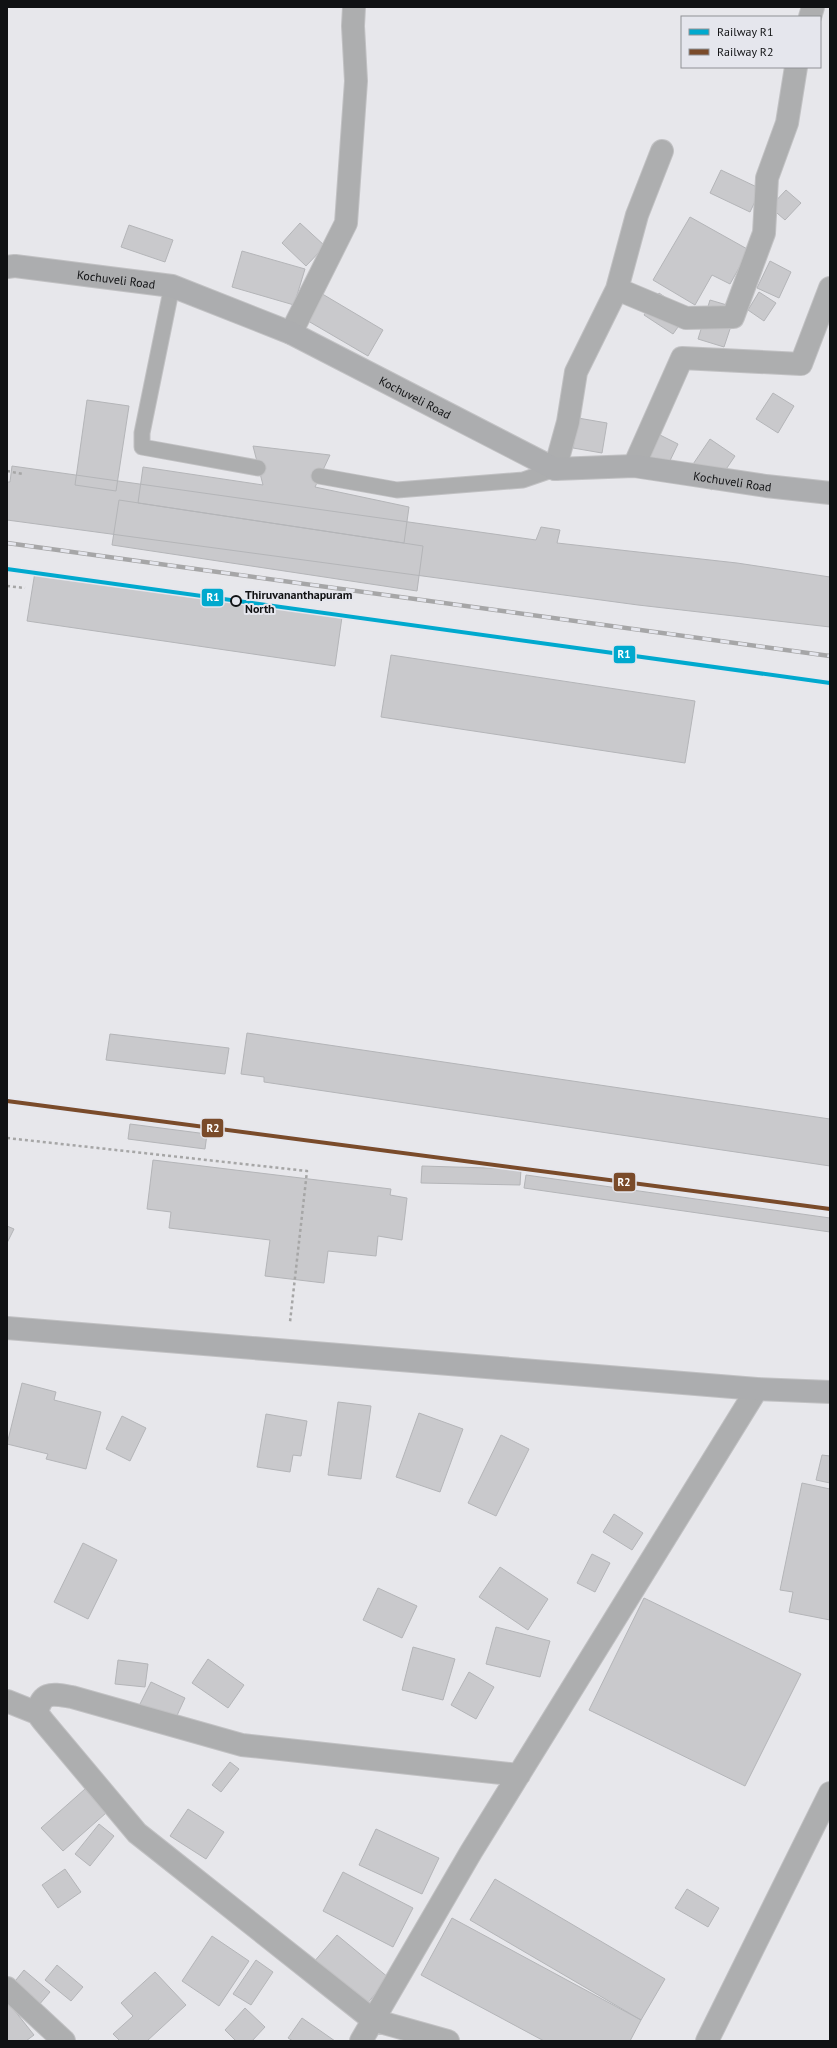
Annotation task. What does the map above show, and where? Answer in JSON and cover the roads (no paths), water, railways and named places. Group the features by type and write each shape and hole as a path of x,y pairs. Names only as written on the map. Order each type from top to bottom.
{"street":[{"path":"291,333 346,223 356,81 353,26 354,7"},
{"path":"617,289 686,318 733,317 764,233 766,178 787,123 796,68"},
{"path":"555,469 568,422 576,372 617,289 637,215 662,151"},
{"name":"Kochuveli Road","path":"7,267 15,266 172,286 291,333 555,469 634,466 766,486 830,493"},
{"path":"634,466 682,358 801,364 830,288"},
{"path":"7,1328 757,1389 830,1392"},
{"path":"361,2041 519,1775 757,1389"},
{"path":"37,1713 39,1702 46,1696 53,1694 72,1697 242,1745 519,1775"},
{"path":"7,1701 37,1713 137,1833 373,2020 448,2041"},
{"path":"707,2041 830,1793"},
{"path":"7,1988 64,2041"}],"lane":[{"path":"172,286 142,433 142,447 258,468"},
{"path":"319,476 397,490 523,480 555,469"}],"railway":[{"path":"7,543 830,656"},
{"path":"7,569 830,683"}],"rail line":[{"name":"R1","path":"7,569 830,683"},
{"name":"R2","path":"7,1101 830,1209"}],"place":[{"name":"Thiruvananthapuram North","path":"236,601"}]}
